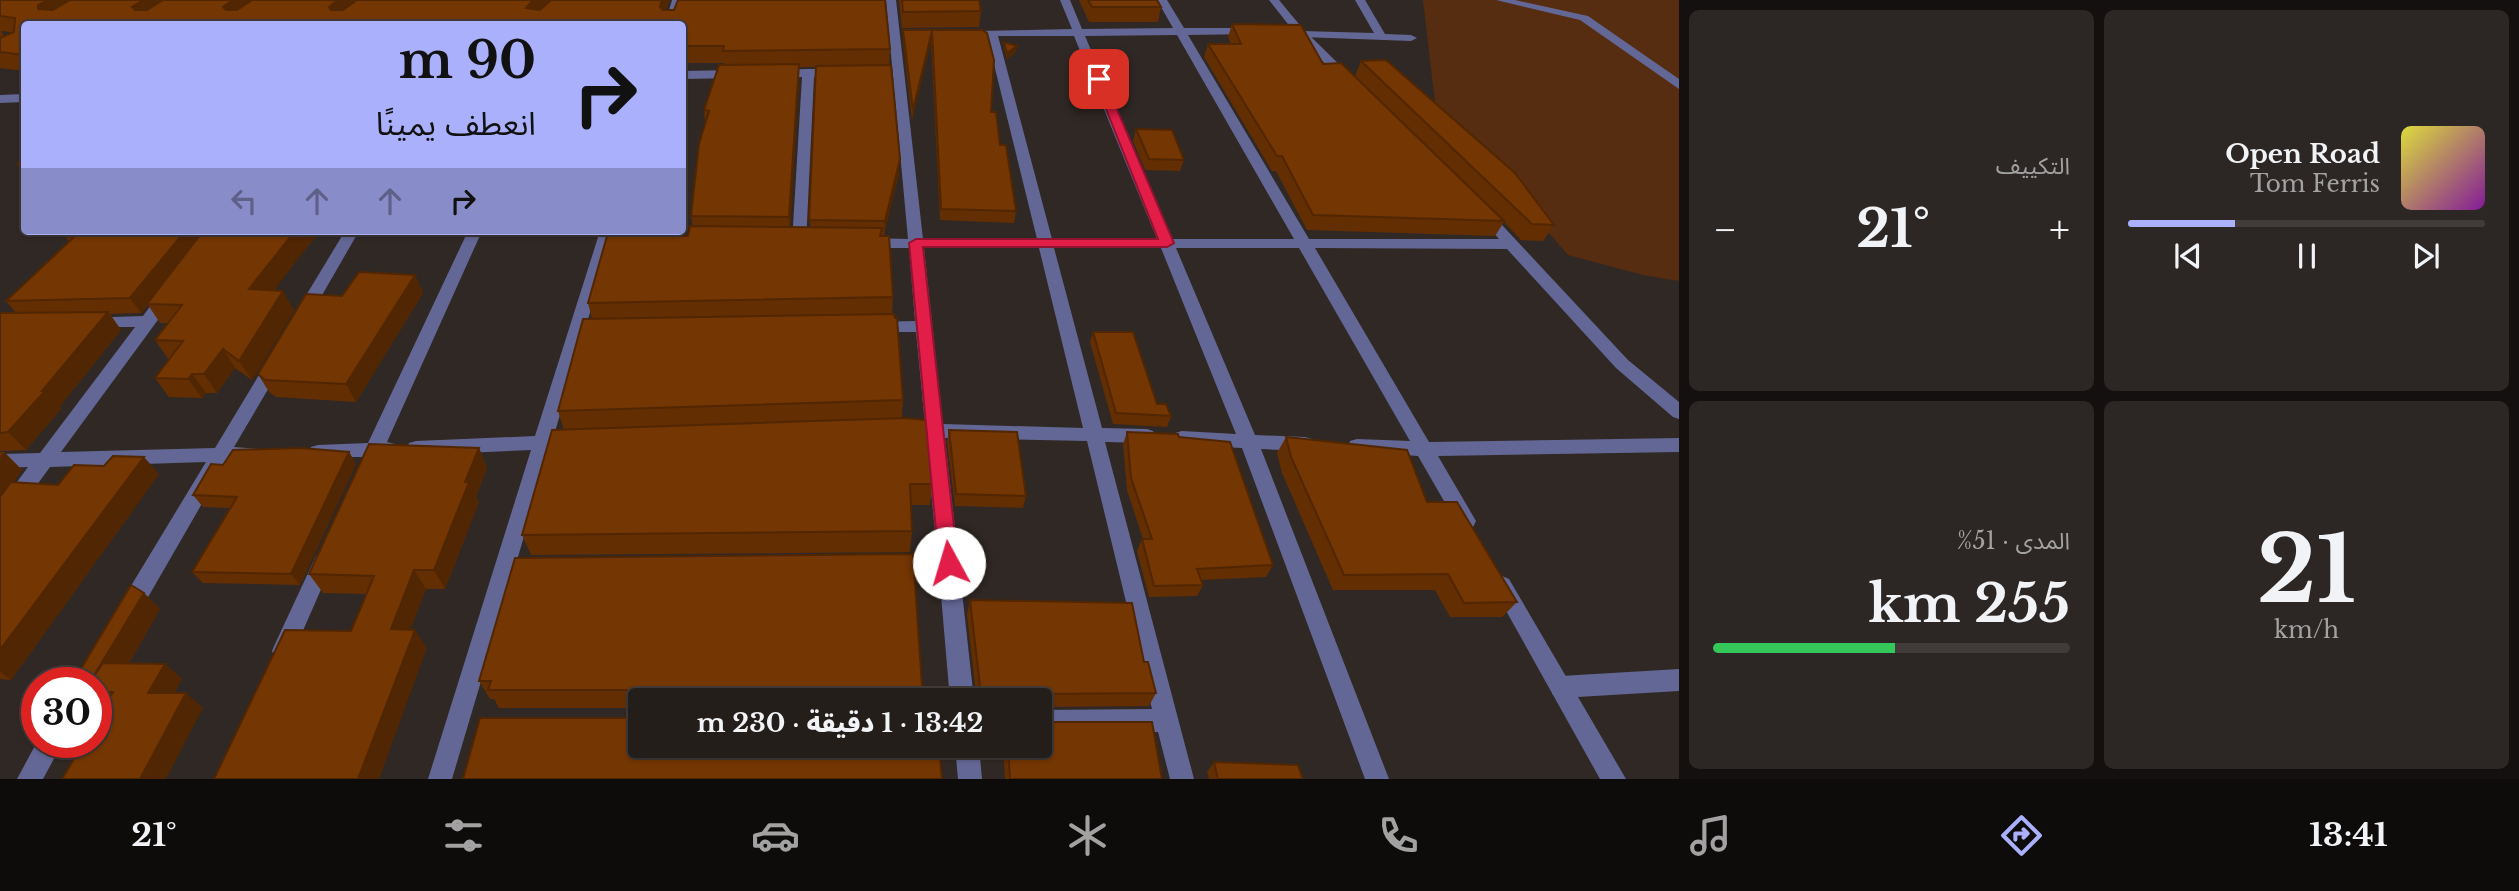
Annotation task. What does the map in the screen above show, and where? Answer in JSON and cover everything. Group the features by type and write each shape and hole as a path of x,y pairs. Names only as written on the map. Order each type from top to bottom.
{"street":[{"path":"671,21 677,0"},
{"path":"891,0 902,34 892,72 916,243 961,688"},
{"path":"1065,0 1249,442 1377,779"},
{"path":"1162,0 1472,532"},
{"path":"1274,0 1300,33 1360,92"},
{"path":"1360,0 1381,36"},
{"path":"1501,0 1584,18 1679,85"},
{"path":"964,33 1300,33 1411,38"},
{"path":"992,33 1182,779"},
{"path":"799,242 808,73"},
{"path":"766,74 847,73"},
{"path":"686,75 752,74"},
{"path":"0,99 21,98"},
{"path":"1476,206 1514,244 1622,364 1679,412"},
{"path":"297,326 350,235"},
{"path":"363,475 473,235"},
{"path":"440,779 543,441 583,333 610,236"},
{"path":"851,243 1514,244"},
{"path":"0,520 179,281"},
{"path":"80,322 148,321"},
{"path":"855,328 925,327"},
{"path":"121,623 283,349"},
{"path":"881,431 935,429 1094,433 1424,449 1679,445"},
{"path":"297,453 583,440"},
{"path":"0,461 272,454"},
{"path":"276,665 334,538"},
{"path":"879,564 949,563"},
{"path":"505,567 532,567"},
{"path":"1493,568 1614,779"},
{"path":"1561,687 1679,680"},
{"path":"1052,720 1167,720"},
{"path":"457,722 483,722"},
{"path":"29,779 41,758"},
{"path":"968,758 970,779"}],"shaded area":[{"path":"1423,0 1679,0 1679,281 1643,275 1568,255 1435,102"}],"building":[{"path":"0,0 48,0 38,5 38,9 53,10 70,0 143,0 132,7 135,10 147,10 163,0 233,0 223,7 226,10 237,10 252,0 338,0 329,7 331,10 343,10 357,0 533,0 526,8 540,10 551,0 662,0 660,7 663,10 674,10 678,0 885,0 890,49 723,51 724,46 686,46 686,21 21,21 21,55 0,52 0,38 14,32 15,18 0,16"},
{"path":"902,0 979,0 981,11 903,12"},
{"path":"1088,0 1157,0 1161,7 1092,7"},
{"path":"1232,24 1301,25 1323,64 1341,63 1504,221 1313,215 1282,156 1277,156 1208,44 1241,44"},
{"path":"903,30 982,30 987,33 994,60 991,112 996,112 1000,145 1006,145 1016,211 941,209 932,31 913,110"},
{"path":"1004,42 1017,46 1007,53"},
{"path":"1386,60 1515,173 1554,225 1532,224 1361,61"},
{"path":"799,64 789,217 691,216 699,144 709,111 704,110 719,65"},
{"path":"891,65 900,159 885,221 809,220 816,66"},
{"path":"1136,129 1172,130 1184,160 1149,159"},
{"path":"690,226 882,228 880,236 889,236 893,297 588,303 607,236 688,236"},
{"path":"182,235 130,298 6,301 74,237 65,236"},
{"path":"200,235 292,235 249,289 283,291 239,361 223,349 204,374 192,374 188,379 155,378 183,341 155,340 182,305 147,304"},
{"path":"359,272 415,275 346,384 265,380 258,374 306,294 342,296"},
{"path":"108,312 42,391 45,391 8,432 0,433 0,313"},
{"path":"894,314 897,318 903,400 558,411 583,319"},
{"path":"1093,332 1133,332 1157,404 1166,404 1171,416 1116,413"},
{"path":"904,418 926,420 932,484 910,484 912,531 522,535 552,430"},
{"path":"949,430 1017,432 1026,496 956,494"},
{"path":"1127,432 1178,434 1179,437 1230,442 1273,565 1197,569 1203,585 1154,586 1142,539 1152,539 1131,478"},
{"path":"1286,437 1407,450 1427,502 1457,502 1517,602 1464,603 1448,574 1344,575 1291,457"},
{"path":"369,444 479,448 465,482 469,482 434,570 414,570 391,629 415,630 358,779 214,779 285,630 351,631 374,576 309,574"},
{"path":"301,448 349,452 291,574 192,572 237,497 193,495 211,464 223,465 233,450"},
{"path":"113,456 144,457 0,650 0,497 11,482 58,485 74,465 104,466"},
{"path":"913,554 922,688 488,690 491,681 479,681 515,558"},
{"path":"131,585 144,593 99,667 82,667"},
{"path":"970,600 1132,603 1144,662 1148,662 1156,693 1052,694 1052,688 978,688"},
{"path":"103,663 165,664 148,693 186,693 140,779 62,779 74,758 112,758 112,667 100,667"},
{"path":"480,718 628,718 628,758 940,758 942,779 463,779"},
{"path":"1052,722 1152,722 1162,779 1010,779 1009,758 1052,758"},
{"path":"1214,762 1298,765 1303,779 1218,779"}],"route":[{"path":"949,563 916,243 1167,243 1099,79"}]}
